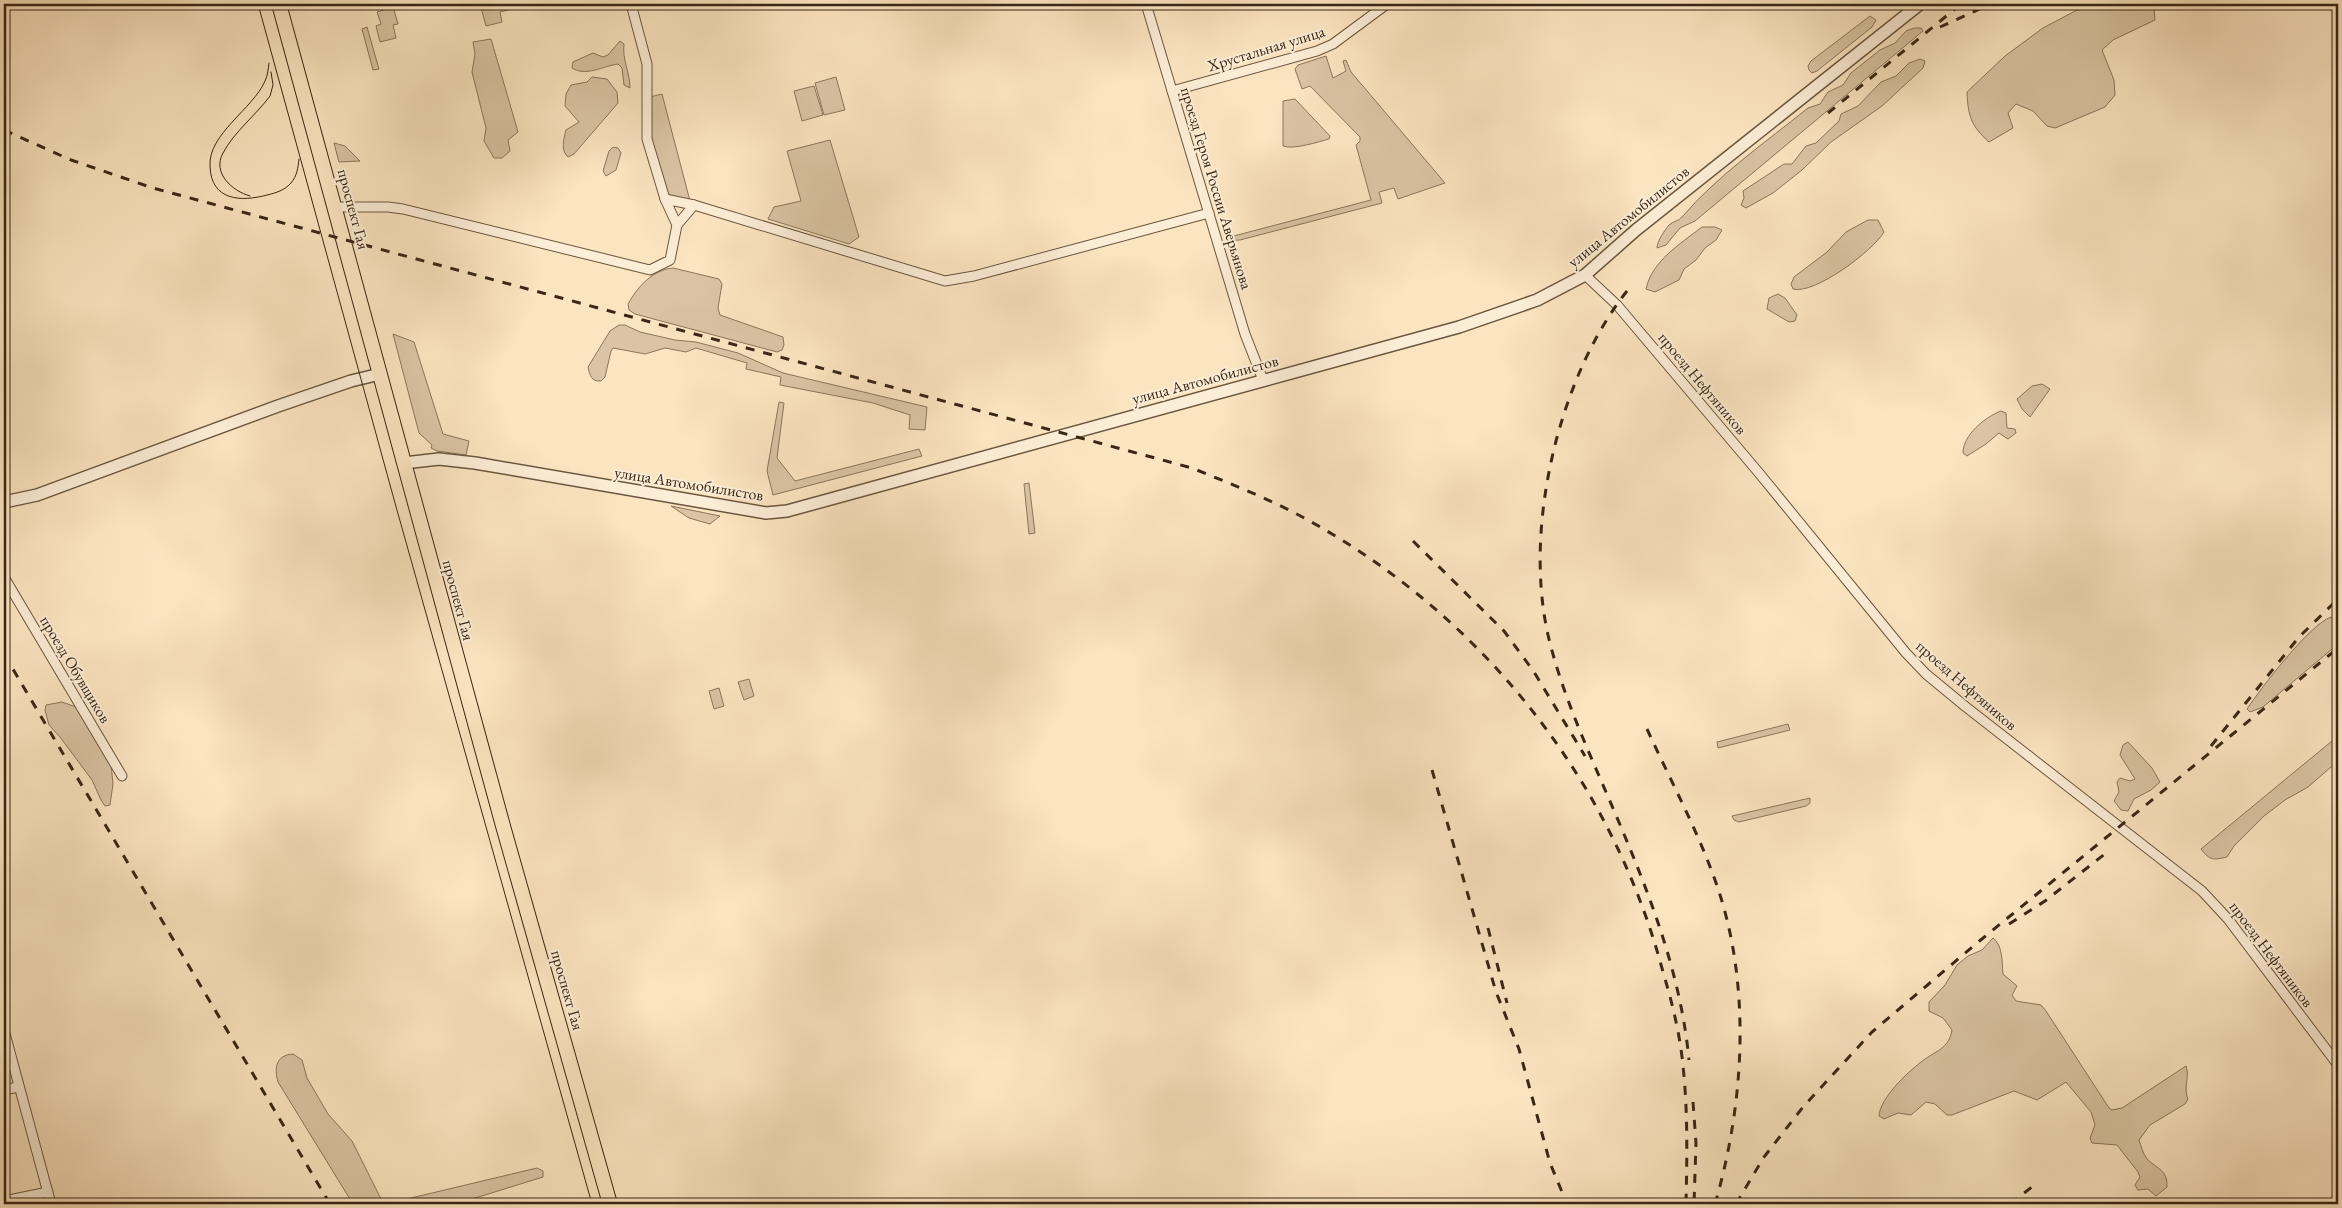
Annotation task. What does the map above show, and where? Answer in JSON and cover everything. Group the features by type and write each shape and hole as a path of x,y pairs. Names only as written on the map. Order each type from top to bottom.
{"main road":[{"name":"проспект Гая","path":"279,4 336,207 500,817 610,1204"}],"street":[{"path":"631,4 648,64 647,139 666,199 677,225"},
{"name":"проезд Героя России Аверьянова","path":"1146,4 1244,332 1263,380"},
{"name":"улица Автомобилистов","path":"404,463 440,459 475,463 766,512 787,511 1497,315 1537,300 1585,275 1636,230 1920,4"},
{"name":"Хрустальная улица","path":"1172,91 1317,51 1333,44 1383,5"},
{"path":"666,199 694,205 945,281 974,276 1209,213"},
{"path":"336,207 388,207 403,209 650,270 670,260 677,225 694,205"},
{"name":"проезд Нефтяников","path":"1585,275 1623,312 1759,473 1906,653 1926,674 2202,891 2228,919 2338,1065"},
{"path":"4,502 37,496 278,406 351,381 380,374"},
{"name":"проезд Обувщиков","path":"4,578 122,776"},
{"path":"4,1030 51,1204"},
{"path":"4,1090 18,1086"},
{"path":"4,1202 48,1192"}],"shaded area":[{"path":"480,4 520,4 520,7 500,12 502,22 486,26"},
{"path":"2110,4 2140,4 2154,8 2155,20 2113,40 2102,50 2114,80 2115,95 2105,107 2055,128 2047,126 2033,111 2016,104 2008,113 2013,128 1989,142 1974,125 1968,108 1967,92 2005,56 2043,28 2077,10"},
{"path":"393,7 398,24 393,25 396,38 380,42 376,26 381,24 377,12"},
{"path":"1870,16 1876,20 1872,27 1817,71 1812,73 1809,70 1808,66 1811,61"},
{"path":"367,27 379,69 373,70 362,29"},
{"path":"1921,28 1923,31 1695,221 1680,228 1666,245 1657,248 1663,233 1669,225 1681,218 1727,173 1808,108 1820,104 1828,92 1843,85 1851,73 1880,50 1895,43 1906,31"},
{"path":"491,39 518,132 508,140 510,151 502,158 494,158 484,141 486,128 472,72 475,54 473,42"},
{"path":"620,41 624,44 630,88 624,85 622,68 618,64 589,71 572,68 573,62 593,53 603,57 608,55"},
{"path":"1326,56 1333,78 1346,71 1343,61 1346,60 1351,72 1445,183 1398,199 1394,188 1379,192 1382,203 1240,240 1226,241 1226,238 1371,200 1356,145 1360,141 1360,137 1310,86 1302,89 1295,69 1298,65"},
{"path":"1920,59 1925,61 1923,68 1882,106 1831,142 1802,170 1773,193 1746,208 1741,205 1744,198 1743,191 1784,164 1792,164 1806,146 1816,143 1839,121 1841,114 1858,106 1881,82 1896,76 1909,63"},
{"path":"592,77 607,79 617,92 618,103 574,154 568,157 563,148 566,130 579,122 565,106 566,94 571,85 587,82"},
{"path":"836,77 845,110 824,115 815,83"},
{"path":"814,86 823,115 802,121 794,91"},
{"path":"662,94 690,201 668,197 650,140 650,97"},
{"path":"1295,99 1330,136 1329,139 1299,146 1283,146 1283,101"},
{"path":"830,140 859,237 849,244 768,219 774,207 801,201 787,151"},
{"path":"334,143 345,146 360,161 339,162"},
{"path":"613,147 618,148 621,153 616,170 606,176 603,171 609,151"},
{"path":"1868,220 1878,220 1884,232 1868,250 1828,279 1802,289 1793,289 1791,284 1794,277 1827,252 1846,232"},
{"path":"1702,227 1715,227 1722,230 1716,240 1684,269 1679,280 1655,292 1646,289 1654,270 1668,254"},
{"path":"673,268 719,279 722,284 718,308 720,315 783,337 784,345 782,350 777,352 635,314 629,310 628,304 641,285 659,272"},
{"path":"1778,294 1785,298 1797,315 1795,321 1789,322 1767,309 1769,298"},
{"path":"619,325 625,325 640,332 675,340 696,342 738,353 783,373 927,407 925,430 909,429 910,415 873,403 780,385 781,377 746,369 747,363 696,348 686,352 665,348 645,354 613,348 605,377 601,381 595,380 590,375 588,367 610,331"},
{"path":"393,334 414,342 443,434 469,441 466,455 437,451 431,448 432,445 419,433"},
{"path":"2042,384 2050,389 2030,417 2022,409 2017,399 2032,386"},
{"path":"779,402 784,403 777,458 795,481 919,449 922,456 773,495 767,471"},
{"path":"2001,411 2006,413 2007,428 2015,429 2016,433 2008,439 1999,433 1967,456 1963,453 1964,446 1971,433 1982,422"},
{"path":"1029,483 1035,533 1029,534 1024,484"},
{"path":"671,506 720,516 710,524 689,518"},
{"path":"2331,617 2338,628 2338,644 2263,707 2250,712 2247,709 2286,658 2311,631"},
{"path":"749,679 754,696 744,700 738,682"},
{"path":"719,688 724,706 714,709 709,691"},
{"path":"62,702 76,707 111,764 113,784 110,805 105,806 92,780 49,725 45,710 46,705"},
{"path":"1788,724 1790,730 1718,748 1717,742"},
{"path":"2338,736 2338,761 2308,787 2285,800 2264,816 2234,846 2227,857 2212,859 2204,853 2201,849"},
{"path":"2128,742 2152,768 2160,782 2151,790 2134,799 2128,811 2121,810 2114,801 2119,792 2117,782 2120,778 2130,781 2135,779 2120,755 2123,745"},
{"path":"1810,798 1810,803 1806,806 1739,822 1734,820 1732,816"},
{"path":"1993,938 1999,945 2003,974 2017,986 2012,995 2016,1001 2041,1005 2112,1110 2122,1108 2186,1066 2186,1091 2188,1099 2185,1104 2150,1125 2139,1140 2147,1159 2161,1170 2166,1177 2167,1187 2156,1196 2148,1189 2138,1190 2135,1185 2140,1177 2138,1172 2117,1145 2092,1143 2090,1138 2095,1125 2091,1112 2066,1082 2037,1100 2014,1091 1952,1115 1947,1115 1935,1104 1926,1102 1911,1115 1898,1113 1884,1119 1879,1116 1884,1102 1895,1086 1926,1058 1945,1046 1948,1041 1952,1030 1943,1018 1929,1011 1929,1002 1945,985 1957,965 1968,956 1982,950"},
{"path":"293,1054 302,1060 307,1078 328,1114 352,1141 382,1201 390,1203 537,1168 543,1171 543,1177 456,1204 353,1204 278,1082 276,1072 278,1063 283,1057"}],"tram line":[{"path":"258,4 395,503 592,1204"},
{"path":"269,63 266,79 259,91 223,132 216,143 211,154 212,178 216,186 229,196 238,198 257,197 277,192 289,185 296,175 299,159"},
{"path":"250,196 243,194 226,180 222,174 220,160 233,138 270,96 273,85 271,72"}],"railway":[{"path":"1828,113 1961,4"},
{"path":"1940,27 1984,7 1997,4"},
{"path":"4,130 71,160 153,188 1192,468 1250,492 1306,519 1369,558 1428,603 1482,654 1531,709 1574,769 1610,833 1640,901 1666,983 1678,1030 1686,1100 1686,1204"},
{"path":"1627,291 1593,343 1584,362 1568,401 1556,441 1550,465 1543,513 1540,562 1541,587 1548,635 1566,695 1633,857 1669,956 1684,1025 1689,1060"},
{"path":"1413,541 1504,631 1534,672 1585,756"},
{"path":"2211,746 2299,637 2338,599"},
{"path":"1736,1204 1764,1157 1803,1107 1872,1032 1977,943 2338,648"},
{"path":"4,654 330,1204"},
{"path":"1647,729 1714,876 1731,935 1737,974 1740,1013 1737,1091 1725,1167 1715,1204"},
{"path":"1432,770 1496,992 1519,1049 1550,1163 1567,1204"},
{"path":"2009,924 2045,901 2106,853"},
{"path":"1488,928 1507,1003"},
{"path":"1693,1102 1696,1143 1694,1204"},
{"path":"2010,1204 2037,1183"}]}
